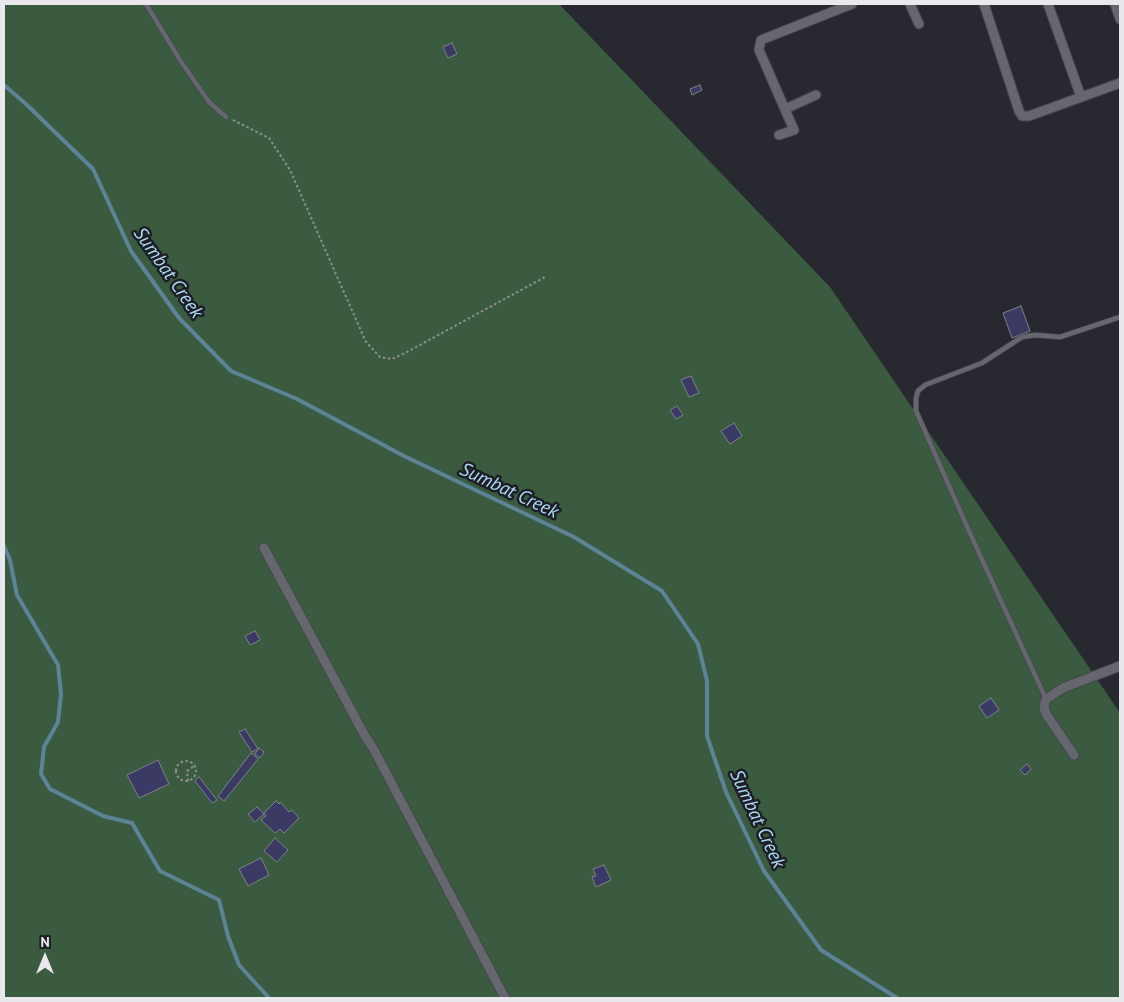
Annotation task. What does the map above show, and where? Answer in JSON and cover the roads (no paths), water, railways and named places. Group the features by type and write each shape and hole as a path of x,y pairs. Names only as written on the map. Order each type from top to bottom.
{"street":[{"path":"779,135 794,130 759,50 761,40 852,4"},
{"path":"910,4 919,24"},
{"path":"984,4 1022,116 1030,116 1120,83"},
{"path":"1048,4 1081,97"},
{"path":"1115,4 1120,19"},
{"path":"785,109 816,95"},
{"path":"264,548 360,728 373,748 505,998"},
{"path":"1074,755 1046,714 1044,707 1046,699 1063,688 1120,666"}],"lane":[{"path":"146,4 180,60 209,102 226,117"},
{"path":"1046,699 968,531 916,411 916,398 918,391 925,385 982,363 1022,337 1035,335 1060,337 1120,316"}],"waterway":[{"name":"Sumbat Creek","path":"4,85 93,169 131,251 179,318 231,371 297,399 404,456 574,537 662,591 698,644 707,681 707,736 726,792 764,871 821,950 897,998"},
{"path":"4,546 10,560 17,595 58,665 61,694 58,722 44,747 41,774 50,789 103,816 132,823 160,871 219,900 228,936 239,965 269,998"}]}
